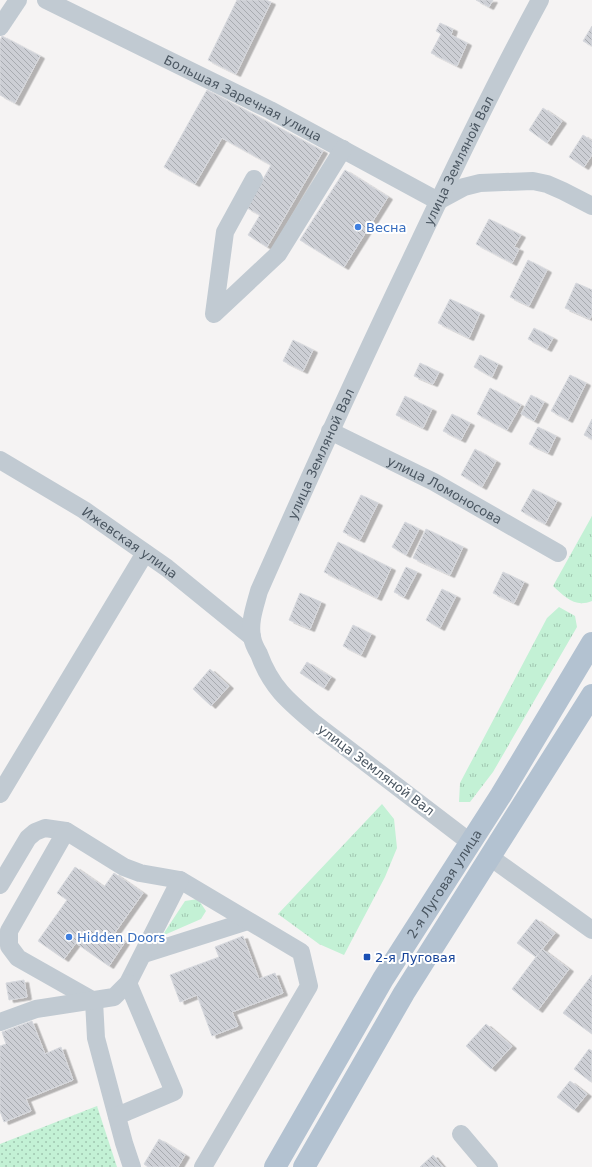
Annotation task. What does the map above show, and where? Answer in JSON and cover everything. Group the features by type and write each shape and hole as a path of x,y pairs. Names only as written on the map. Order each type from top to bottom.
{"main road":[{"name":"2-я Луговая улица","path":"275,1167 383,979 471,843 592,643"},
{"name":"2-я Луговая улица","path":"304,1167 404,993 592,694"},
{"path":"471,843 490,857"}],"street":[{"path":"0,27 18,0"},
{"name":"Большая Заречная улица","path":"46,0 270,110 438,201"},
{"name":"улица Земляной Вал","path":"471,843 314,723 279,692 262,663 252,637 253,610 259,591 330,431 438,201 506,63 540,0"},
{"path":"254,179 225,232 214,314 278,254 343,149"},
{"path":"438,201 464,187 480,183 533,181 563,191 592,206"},
{"name":"улица Ломоносова","path":"330,431 434,482 558,553"},
{"name":"Ижевская улица","path":"0,460 84,510 167,568 252,637"},
{"path":"0,794 145,553"},
{"path":"0,885 28,838 35,832 45,828 66,832 124,867 140,873 180,880 301,952 309,986 203,1167"},
{"path":"66,832 8,931 9,946 18,958 94,1001"},
{"path":"490,857 592,930"},
{"path":"0,1022 36,1009 114,997 128,984 180,880"},
{"path":"144,954 248,921"},
{"path":"117,1116 174,1092 128,984"},
{"path":"94,1001 96,1038 132,1167"},
{"path":"461,1134 489,1167"}],"green space":[{"path":"592,516 592,601 580,603 571,600 553,586"},
{"path":"559,607 575,616 577,627 493,772 470,802 459,802 460,783 547,618"},
{"path":"382,804 394,819 397,848 385,877 344,955 319,944 278,914"},
{"path":"198,899 206,911 201,919 162,936 185,901"},
{"path":"97,1106 117,1167 0,1167 0,1144"}],"building":[{"path":"237,0 266,0 271,2 236,74 208,60"},
{"path":"476,0 493,0 489,7"},
{"path":"440,23 453,29 451,35 467,43 457,66 431,53 441,34 436,31"},
{"path":"592,26 592,46 583,41"},
{"path":"2,36 40,56 15,103 0,95 0,41"},
{"path":"207,90 323,151 267,247 248,235 260,215 247,208 271,165 222,138 195,184 164,167"},
{"path":"543,108 562,121 547,143 529,130"},
{"path":"583,135 592,141 592,155 584,167 569,157"},
{"path":"345,170 388,197 344,267 300,240"},
{"path":"489,219 521,235 514,247 519,249 512,263 476,244"},
{"path":"528,260 547,270 529,306 510,297"},
{"path":"576,283 592,290 592,314 590,319 565,308"},
{"path":"450,299 480,313 469,338 438,323"},
{"path":"534,328 553,338 547,349 528,339"},
{"path":"293,340 313,350 303,371 283,361"},
{"path":"480,355 498,364 492,377 474,367"},
{"path":"420,363 439,372 433,384 414,376"},
{"path":"570,375 586,383 568,420 551,411"},
{"path":"490,388 521,405 507,430 477,414"},
{"path":"531,395 544,402 534,421 521,414"},
{"path":"405,396 432,409 423,428 396,415"},
{"path":"452,414 470,423 461,440 443,431"},
{"path":"592,419 592,439 584,435"},
{"path":"538,427 556,436 548,453 529,444"},
{"path":"475,449 496,461 482,487 461,475"},
{"path":"533,489 557,501 545,524 521,511"},
{"path":"361,495 378,503 360,540 343,532"},
{"path":"405,522 419,529 406,555 392,547"},
{"path":"426,529 463,547 450,575 413,558"},
{"path":"338,542 391,568 377,598 324,572"},
{"path":"406,567 417,572 404,597 394,592"},
{"path":"503,572 524,582 514,603 493,593"},
{"path":"442,589 456,596 440,628 426,620"},
{"path":"300,593 321,602 310,629 289,620"},
{"path":"353,625 371,634 361,655 343,646"},
{"path":"307,662 331,677 324,688 300,673"},
{"path":"210,669 229,686 211,706 193,689"},
{"path":"75,867 104,887 114,873 143,893 114,934 125,942 109,966 76,943 64,959 38,941 67,900 57,893"},
{"path":"536,919 555,933 536,957 517,943"},
{"path":"243,936 259,979 275,973 283,993 232,1012 238,1026 212,1036 197,995 180,1002 170,975 219,957 215,947"},
{"path":"542,949 569,969 538,1010 512,989"},
{"path":"592,975 592,1034 563,1013"},
{"path":"24,980 27,997 9,1000 6,983"},
{"path":"32,1021 45,1054 61,1047 73,1080 26,1099 31,1111 4,1122 0,1111 0,1046 6,1044 2,1032"},
{"path":"486,1024 512,1046 491,1069 466,1046"},
{"path":"589,1049 592,1051 591,1082 574,1069"},
{"path":"570,1081 587,1094 574,1110 557,1097"},
{"path":"159,1139 185,1155 178,1167 148,1167 144,1164"},
{"path":"433,1155 443,1167 420,1167"}],"place":[{"name":"Весна","path":"358,227"},
{"name":"Hidden Doors","path":"69,937"},
{"name":"2-я Луговая","path":"367,957"}]}
